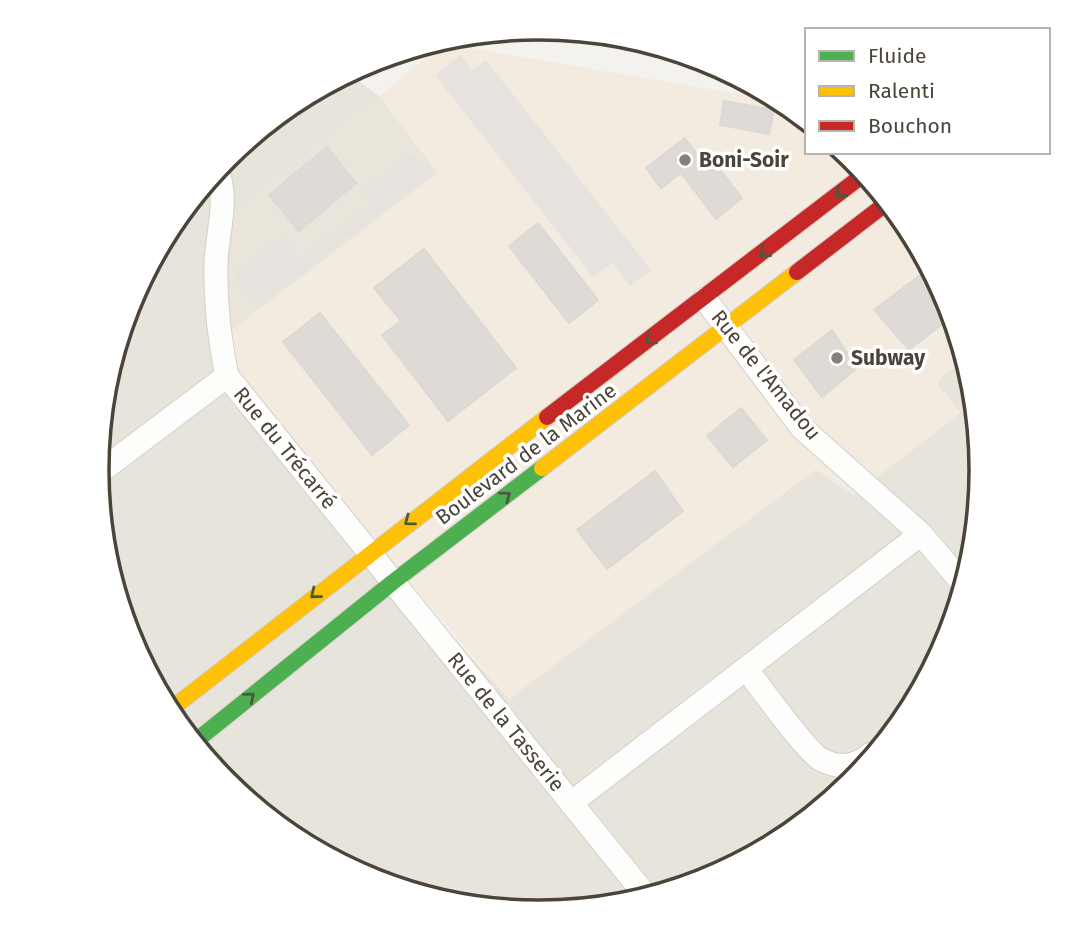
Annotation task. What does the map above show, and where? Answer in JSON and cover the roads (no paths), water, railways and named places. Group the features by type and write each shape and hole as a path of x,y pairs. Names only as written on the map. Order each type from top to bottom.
{"street":[{"name":"Boulevard de la Marine","path":"177,704 369,551 705,299 856,180"},
{"name":"Rue du Trécarré","path":"219,184 222,202 216,262 216,326 227,376 369,551"},
{"name":"Boulevard de la Marine","path":"202,736 393,582 880,208"},
{"name":"Rue de l'Amadou","path":"705,299 802,428 922,534 956,576"},
{"path":"109,465 227,376"},
{"path":"571,803 922,534"},
{"name":"Rue de la Tasserie","path":"369,551 640,888"},
{"path":"746,669 819,759 839,767 852,765"}],"place":[{"name":"Boni-Soir","path":"685,160"},
{"name":"Subway","path":"837,358"}]}
